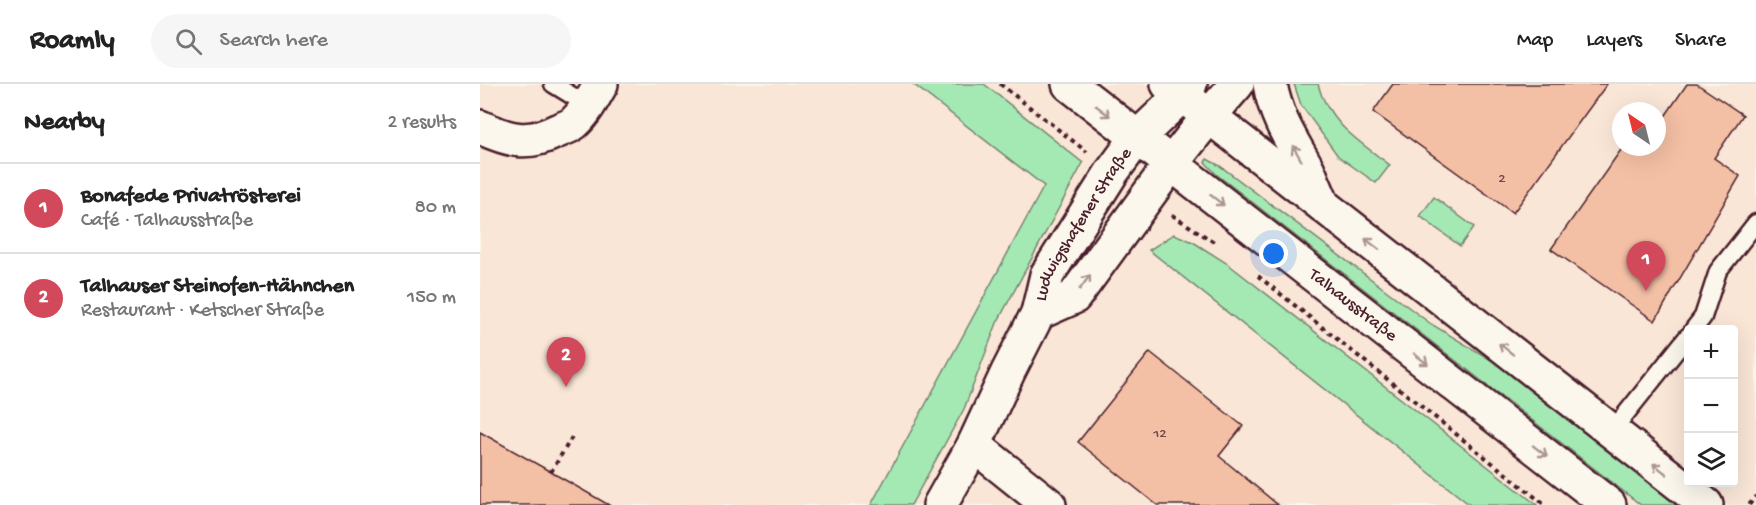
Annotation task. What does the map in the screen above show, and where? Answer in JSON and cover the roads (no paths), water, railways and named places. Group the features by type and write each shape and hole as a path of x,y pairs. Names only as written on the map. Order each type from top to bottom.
{"main road":[{"name":"Talhausstraße","path":"1069,84 1609,505"},
{"name":"Ludwigshafener Straße","path":"1038,314 1074,297 1171,164 1237,84"},
{"path":"1270,84 1273,102 1285,132 1308,172 1323,205"},
{"path":"1180,88 1209,116 1706,505"},
{"name":"Ludwigshafener Straße","path":"940,505 974,445 1038,314 1047,275 1112,172 1137,138 1180,88"},
{"path":"480,127 498,135 519,140 535,140 573,124 595,95"},
{"path":"974,445 1049,505"}],"lane":[{"path":"553,84 595,95"},
{"path":"1697,325 1703,317 1718,271 1756,223"},
{"path":"1612,431 1684,342"}],"place":[{"name":"Bonafede Privatrösterei","path":"1646,291"},
{"name":"Talhauser Steinofen-Hähnchen","path":"566,387"}]}
